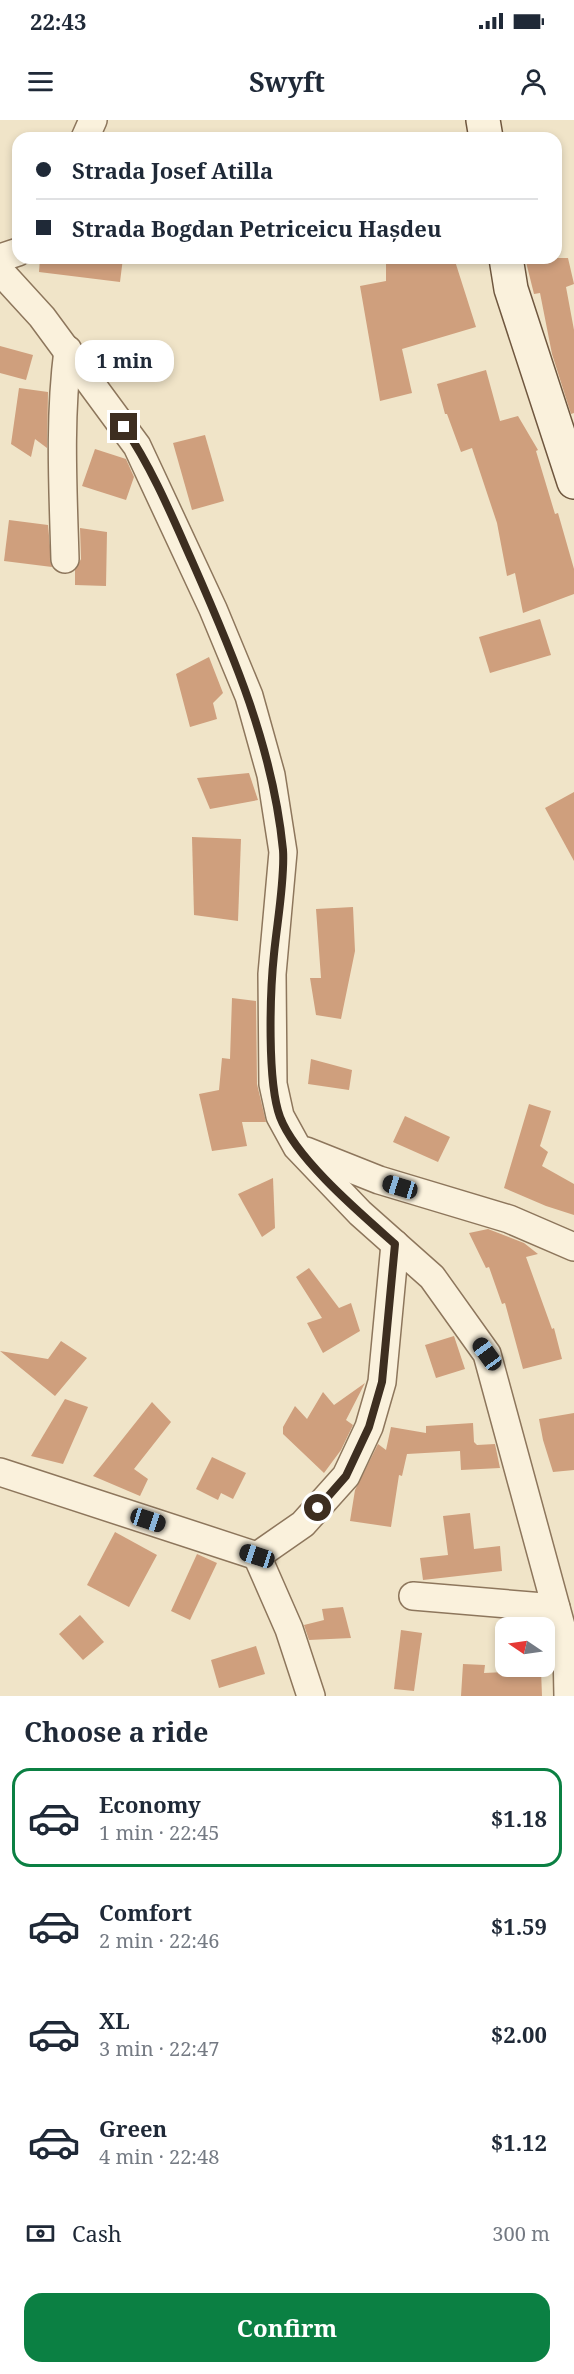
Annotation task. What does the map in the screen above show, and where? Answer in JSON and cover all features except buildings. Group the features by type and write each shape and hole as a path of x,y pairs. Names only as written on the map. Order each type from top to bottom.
{"main road":[{"path":"507,264 511,289 574,482"}],"street":[{"path":"0,271 42,317 68,350 137,446 176,526 249,696 271,775 283,852 272,974 273,1084 280,1116 297,1147 360,1213 432,1276 487,1354 567,1648 568,1696"},
{"path":"65,559 62,395 68,350"},
{"path":"297,1147 379,1180 509,1219 574,1247"},
{"path":"257,1556 303,1524 346,1476 369,1427 382,1382 395,1244"},
{"path":"0,1472 257,1556 289,1629 311,1696"},
{"path":"412,1596 556,1608"}],"route":[{"path":"124,427 137,446 213,609 249,696 271,775 283,852 272,974 273,1084 280,1116 297,1147 360,1213 395,1244 382,1382 369,1427 346,1476 318,1508"}]}
